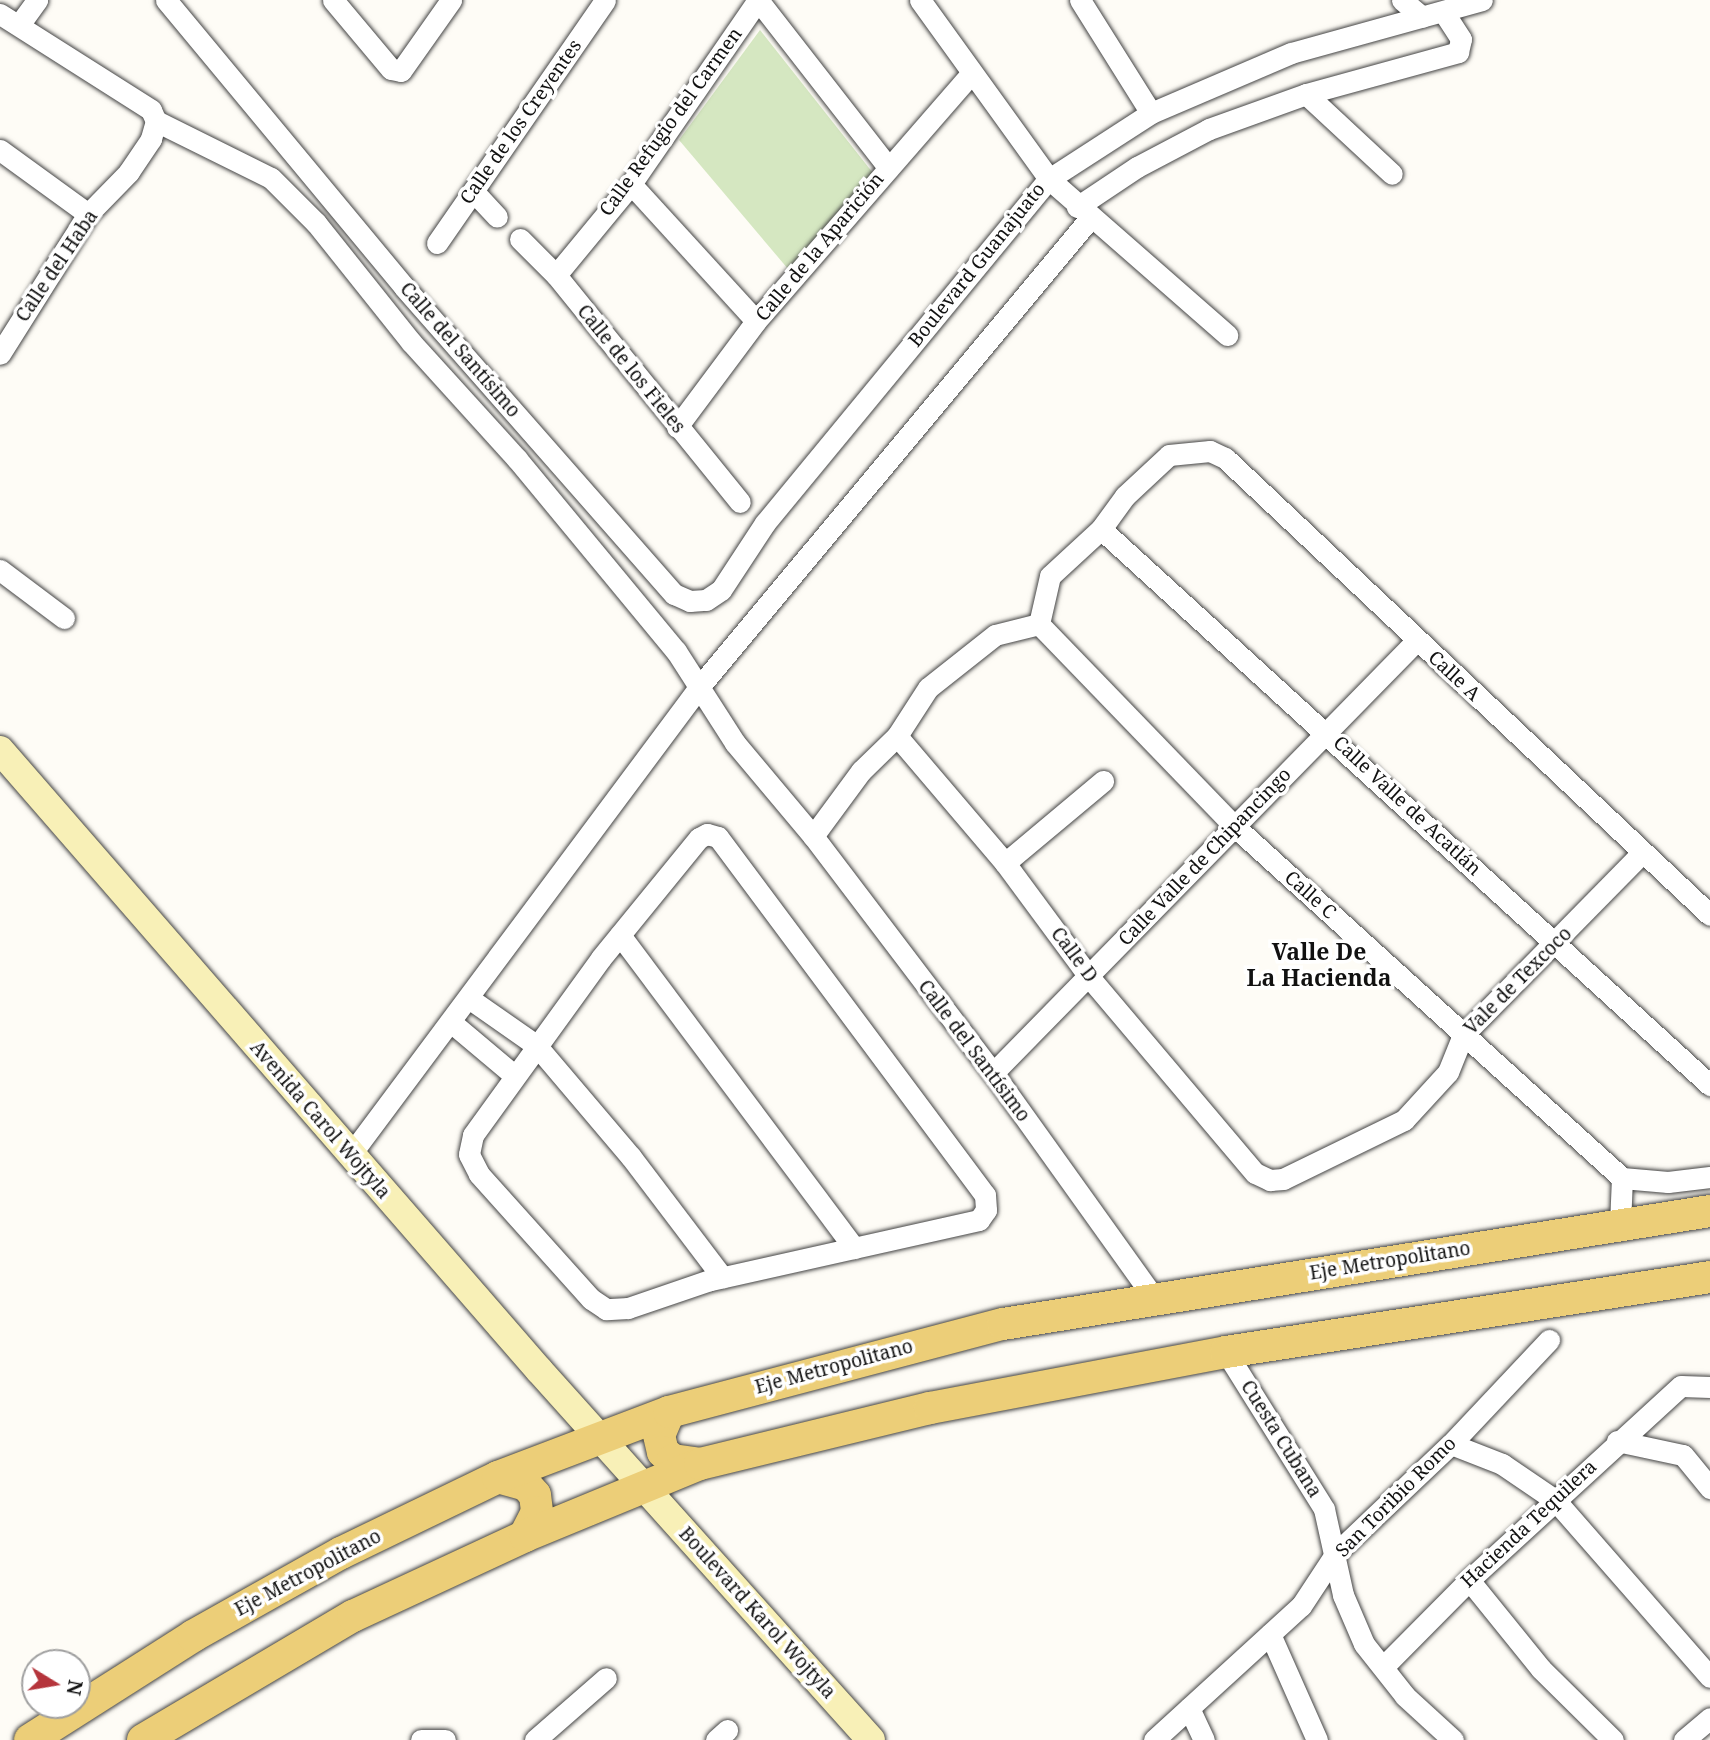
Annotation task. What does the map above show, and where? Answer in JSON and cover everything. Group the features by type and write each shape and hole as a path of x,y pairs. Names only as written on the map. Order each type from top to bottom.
{"main road":[{"name":"Eje Metropolitano","path":"30,1740 193,1636 341,1553 498,1478 598,1436 669,1412 907,1346 1003,1324 1620,1225 1704,1204"},
{"path":"143,1740 353,1616 525,1536 700,1464 930,1408 1226,1352 1710,1277"},
{"path":"669,1412 659,1435 663,1452 683,1464 700,1464"},
{"path":"498,1478 526,1485 535,1495 537,1512 525,1536"}],"street":[{"path":"9,20 37,0"},
{"name":"Calle del Santísimo","path":"166,0 404,287 674,594 690,601 706,600 721,590 765,523"},
{"path":"332,0 391,69 401,71 451,0"},
{"name":"Calle de los Creyentes","path":"437,243 605,0"},
{"path":"758,0 888,167"},
{"name":"Calle Refugio del Carmen","path":"556,275 631,184 758,0"},
{"path":"920,0 971,74 1049,178 1084,212 1227,335"},
{"path":"1402,0 1422,17"},
{"name":"Boulevard Guanajuato","path":"765,523 1049,178 1152,113 1291,53 1444,13 1482,0"},
{"path":"1084,1 1152,113"},
{"path":"351,1154 470,999 700,686 1084,212 1137,167 1209,129 1306,94 1458,52 1461,39 1444,13"},
{"name":"Calle del Santísimo","path":"9,20 153,116 271,178 316,223 411,342 517,459 676,651 736,743 813,836 993,1073 1154,1298"},
{"name":"Calle de la Aparición","path":"677,427 756,321 971,74"},
{"path":"1306,94 1392,174"},
{"name":"Calle del Haba","path":"0,354 88,214 129,172 152,139 153,116"},
{"path":"2,154 88,214"},
{"path":"631,184 756,321"},
{"path":"473,191 497,217"},
{"name":"Calle de los Fieles","path":"520,239 556,275 740,502"},
{"name":"Calle A","path":"1101,528 1125,496 1169,455 1192,450 1225,458 1416,641 1710,915"},
{"path":"813,836 834,805 898,736 928,688 965,655 995,635 1039,624 1050,576 1101,528"},
{"name":"Calle Valle de Acatlán","path":"1101,528 1710,1085"},
{"path":"0,570 64,618"},
{"name":"Calle C","path":"1039,624 1233,825 1622,1178"},
{"name":"Calle Valle de Chipancingo","path":"993,1073 1090,978 1233,825 1416,641"},
{"name":"Calle D","path":"898,736 1005,863 1090,978 1255,1173"},
{"name":"Avenida Carol Wojtyla","path":"0,750 644,1486"},
{"path":"1005,863 1103,781"},
{"path":"707,834 718,837 985,1195 986,1210 979,1220 722,1277 628,1308 606,1309 591,1299 479,1174 469,1154 473,1135 536,1045 620,935 699,838 707,834"},
{"name":"Vale de Texcoco","path":"1255,1173 1270,1180 1283,1179 1404,1120 1448,1072 1463,1035 1557,943 1642,853"},
{"path":"620,935 854,1248"},
{"path":"470,999 536,1045 722,1277"},
{"path":"452,1023 514,1076"},
{"path":"1620,1225 1622,1178 1650,1182 1710,1177"},
{"name":"San Toribio Romo","path":"1154,1740 1301,1605 1336,1553 1451,1444 1549,1340"},
{"name":"Cuesta Cubana","path":"1226,1352 1324,1509 1336,1553 1343,1595 1363,1644 1405,1696 1453,1740"},
{"name":"Hacienda Tequilera","path":"1383,1667 1469,1580 1617,1441 1681,1386 1710,1387"},
{"path":"1617,1441 1683,1455 1710,1488"},
{"path":"1451,1444 1502,1464 1555,1500 1710,1676"},
{"name":"Boulevard Karol Wojtyla","path":"644,1486 871,1740"},
{"path":"1469,1580 1541,1669 1613,1740"},
{"path":"1270,1634 1317,1740"},
{"path":"534,1740 606,1678"},
{"path":"1189,1708 1204,1740"},
{"path":"1684,1740 1710,1718"},
{"path":"421,1740 445,1740"}],"green space":[{"path":"760,30 873,173 794,276 679,140"}],"district":[{"name":"Valle De La Hacienda","path":"1319,964"}]}
